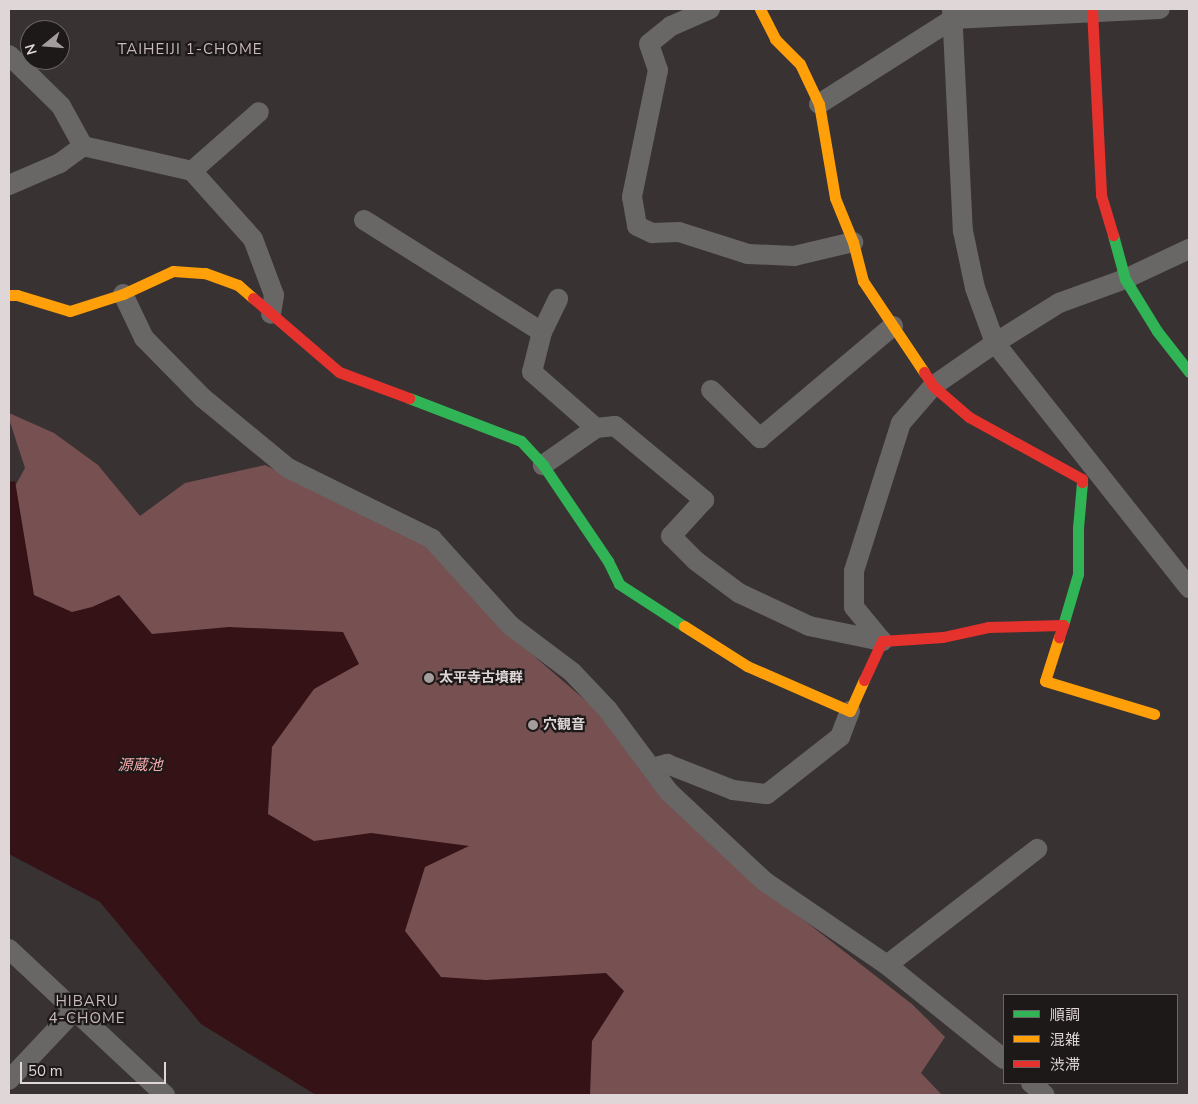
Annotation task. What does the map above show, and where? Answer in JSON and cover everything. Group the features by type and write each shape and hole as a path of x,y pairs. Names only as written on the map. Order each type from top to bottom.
{"street":[{"path":"710,9 671,26 649,44 658,70 632,197 637,226 652,233 679,232 748,254 794,256 853,242"},
{"path":"760,9 775,39 800,64 819,104 835,198 853,242 863,281 933,386 969,417 1082,478 1078,528 1078,574 1045,680 1154,714"},
{"path":"819,104 952,14 1160,9"},
{"path":"1092,11 1101,195 1125,279 1157,331 1189,372"},
{"path":"952,14 963,230 975,288 995,342 1189,588"},
{"path":"9,55 61,106 83,146 192,171 253,239 274,295 271,314"},
{"path":"192,171 259,112"},
{"path":"9,185 60,163 83,146"},
{"path":"364,220 542,332"},
{"path":"882,641 854,607 854,571 902,423 933,386 995,342 1059,303 1125,279 1189,249"},
{"path":"9,294 70,311 123,294 152,278 174,271 205,273 238,284 339,372 521,441 543,465 608,562 619,584 746,666 850,711"},
{"path":"123,294 144,338 203,398 288,468 432,539 511,626 572,672 608,710 669,792 764,881 887,965 1003,1058"},
{"path":"558,300 542,332 532,372 596,428"},
{"path":"711,390 760,438 893,326"},
{"path":"543,465 596,428 616,426 704,500 671,536 703,566 739,593 809,626 882,641 943,637 988,627 1063,625"},
{"path":"652,768 667,764 733,790 767,794 840,737 882,641"},
{"path":"887,965 1036,849"},
{"path":"9,949 165,1095"},
{"path":"9,1080 75,1010"},
{"path":"1032,1084 1044,1095"}],"shaded area":[{"path":"9,413 54,433 98,465 140,516 185,483 265,465 427,544 505,631 600,713 760,886 913,1005 945,1037 921,1073 942,1095 580,1095 438,993 304,857 250,817 182,645 71,624 16,598 9,497 25,468 9,419"}],"water":[{"name":"源蔵池","path":"15,481 34,595 72,612 92,607 119,595 152,634 229,627 343,632 359,664 314,689 272,747 268,814 314,841 371,833 469,846 425,867 405,931 441,977 486,980 606,973 624,991 592,1041 590,1095 316,1095 201,1024 100,902 9,854 9,482"}],"traffic: fast":[{"path":"1113,235 1125,279 1157,331 1189,372"},
{"path":"409,398 521,441 543,465 608,561 619,584 684,626"},
{"path":"1063,625 1078,574 1078,528 1082,482"}],"traffic: slow":[{"path":"760,9 775,39 800,64 819,104 835,198 853,242 863,281 924,372"},
{"path":"9,295 17,295 70,311 123,294 173,271 205,273 238,285 253,298"},
{"path":"684,626 747,666 850,711 864,680"},
{"path":"1059,637 1045,681 1154,714"}],"traffic: jam":[{"path":"1092,9 1101,195 1113,235"},
{"path":"253,298 339,372 409,398"},
{"path":"924,372 933,386 969,417 1082,479 1082,482"},
{"path":"864,680 882,641 943,637 988,627 1063,625 1059,637"}],"place":[{"name":"太平寺古墳群","path":"429,678"},
{"name":"穴観音","path":"533,725"}],"district":[{"name":"TAIHEIJI 1-CHOME","path":"190,50"},
{"name":"HIBARU 4-CHOME","path":"87,1010"}]}
